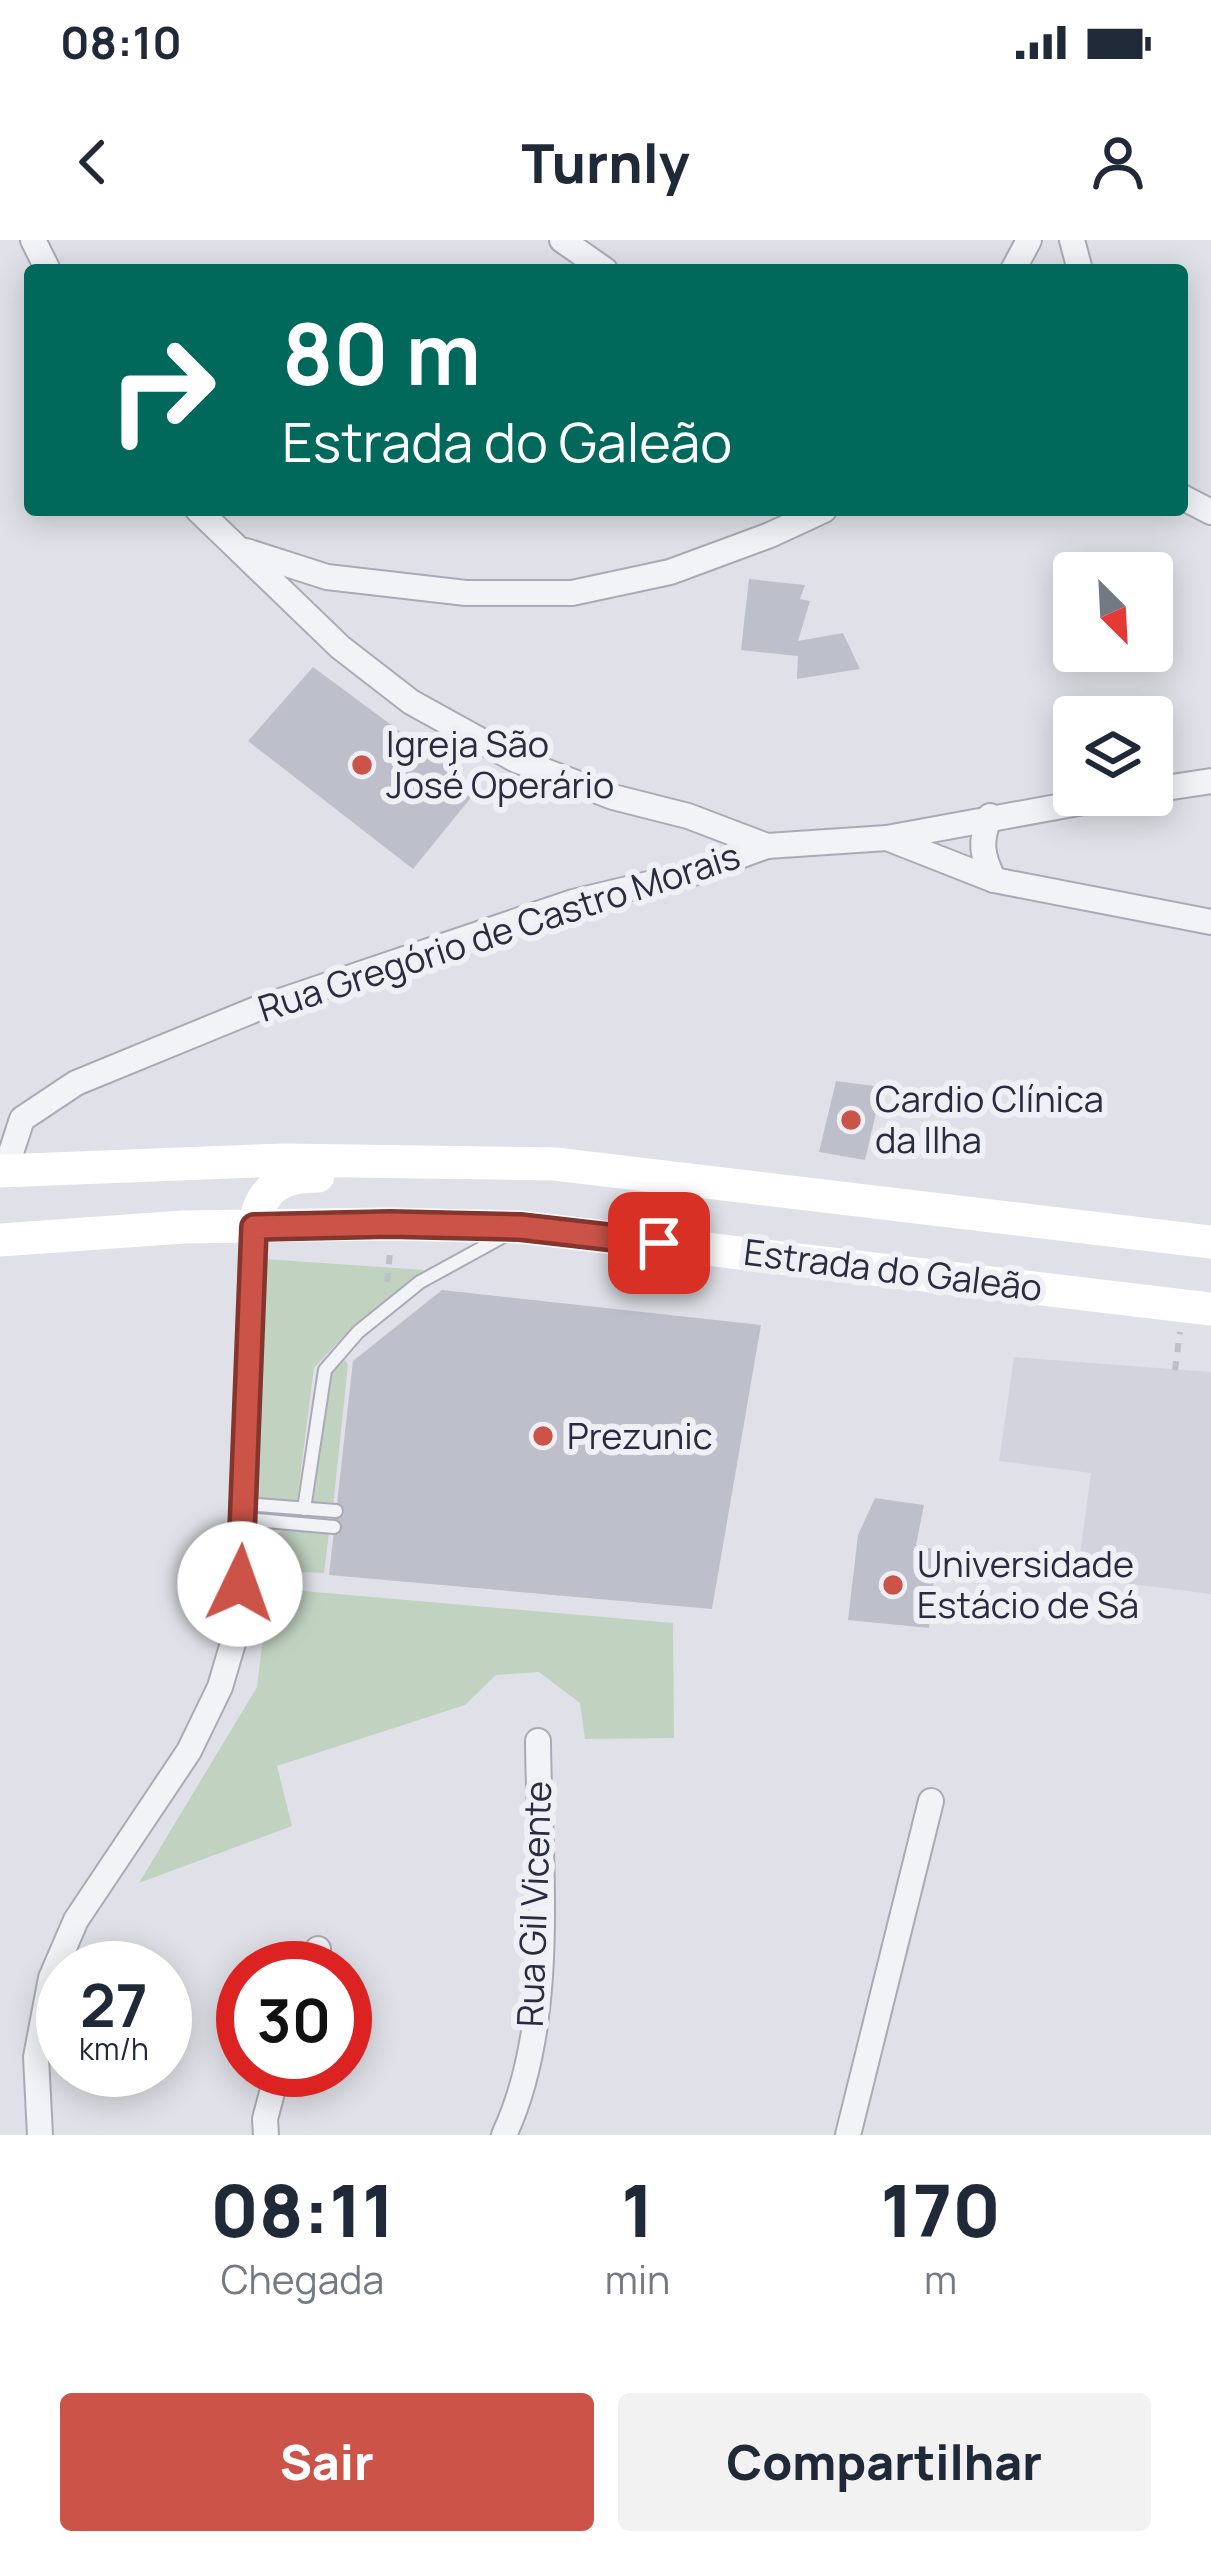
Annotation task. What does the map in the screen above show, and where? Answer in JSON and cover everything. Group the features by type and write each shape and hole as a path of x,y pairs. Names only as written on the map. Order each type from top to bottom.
{"main road":[{"name":"Estrada do Galeão","path":"3,1171 282,1160 555,1164 1211,1242"},
{"path":"254,1227 261,1198 281,1181 304,1176 460,1178 555,1164"},
{"name":"Estrada do Galeão","path":"0,1240 183,1227 520,1227 1211,1309"}],"street":[{"path":"562,240 596,264"},
{"path":"205,516 340,647 411,702 516,760 766,846"},
{"path":"238,548 327,577 466,593 572,593 670,572 809,516"},
{"path":"1173,787 1211,781"},
{"name":"Rua Gregório de Castro Morais","path":"3,1171 22,1119 76,1083 254,1010 573,902 690,874 766,846 887,838 1053,806"},
{"path":"688,816 700,850 690,874"},
{"path":"990,816 982,837 982,857 994,880"},
{"path":"887,838 994,880 1211,922"},
{"path":"40,2135 36,2057 51,1978 76,1921 189,1751 220,1687 235,1636 254,1227"},
{"name":"Rua Gil Vicente","path":"504,2135 528,2060 539,1985 538,1741"},
{"path":"848,2135 931,1801"},
{"path":"266,2135 273,2097"}],"lane":[{"path":"304,1509 325,1370 358,1332 420,1282 520,1227"},
{"path":"243,1512 336,1511"},
{"path":"243,1512 334,1527"}],"path":[{"path":"390,1224 386,1286 395,1302"}],"shaded area":[{"path":"1014,1357 1211,1372 1211,1594 1077,1577 1091,1473 999,1461"}],"green space":[{"path":"265,1259 424,1270 352,1327 314,1368 297,1501 251,1497"},
{"path":"345,1360 333,1507 309,1505 327,1376"},
{"path":"287,1529 329,1533 324,1573 245,1570 245,1547"},
{"path":"269,1588 673,1623 674,1738 585,1739 580,1703 539,1672 496,1675 465,1705 277,1766 292,1826 139,1883 257,1687"}],"building":[{"path":"749,579 805,585 800,599 810,601 798,641 843,633 860,669 797,679 798,656 741,650"},
{"name":"Igreja São José Operário","path":"313,667 478,789 413,869 248,741"},
{"name":"Cardio Clínica da Ilha","path":"836,1081 882,1087 865,1160 819,1152"},
{"name":"Prezunic","path":"442,1290 761,1325 712,1609 329,1575 353,1361"},
{"name":"Universidade Estácio de Sá","path":"875,1498 924,1505 916,1545 937,1550 929,1628 848,1620 858,1535"}],"place":[{"name":"Igreja São José Operário","path":"362,765"},
{"name":"Cardio Clínica da Ilha","path":"851,1120"},
{"name":"Prezunic","path":"543,1436"},
{"name":"Universidade Estácio de Sá","path":"893,1585"}],"route":[{"path":"240,1584 254,1227 520,1227 659,1243"}]}
